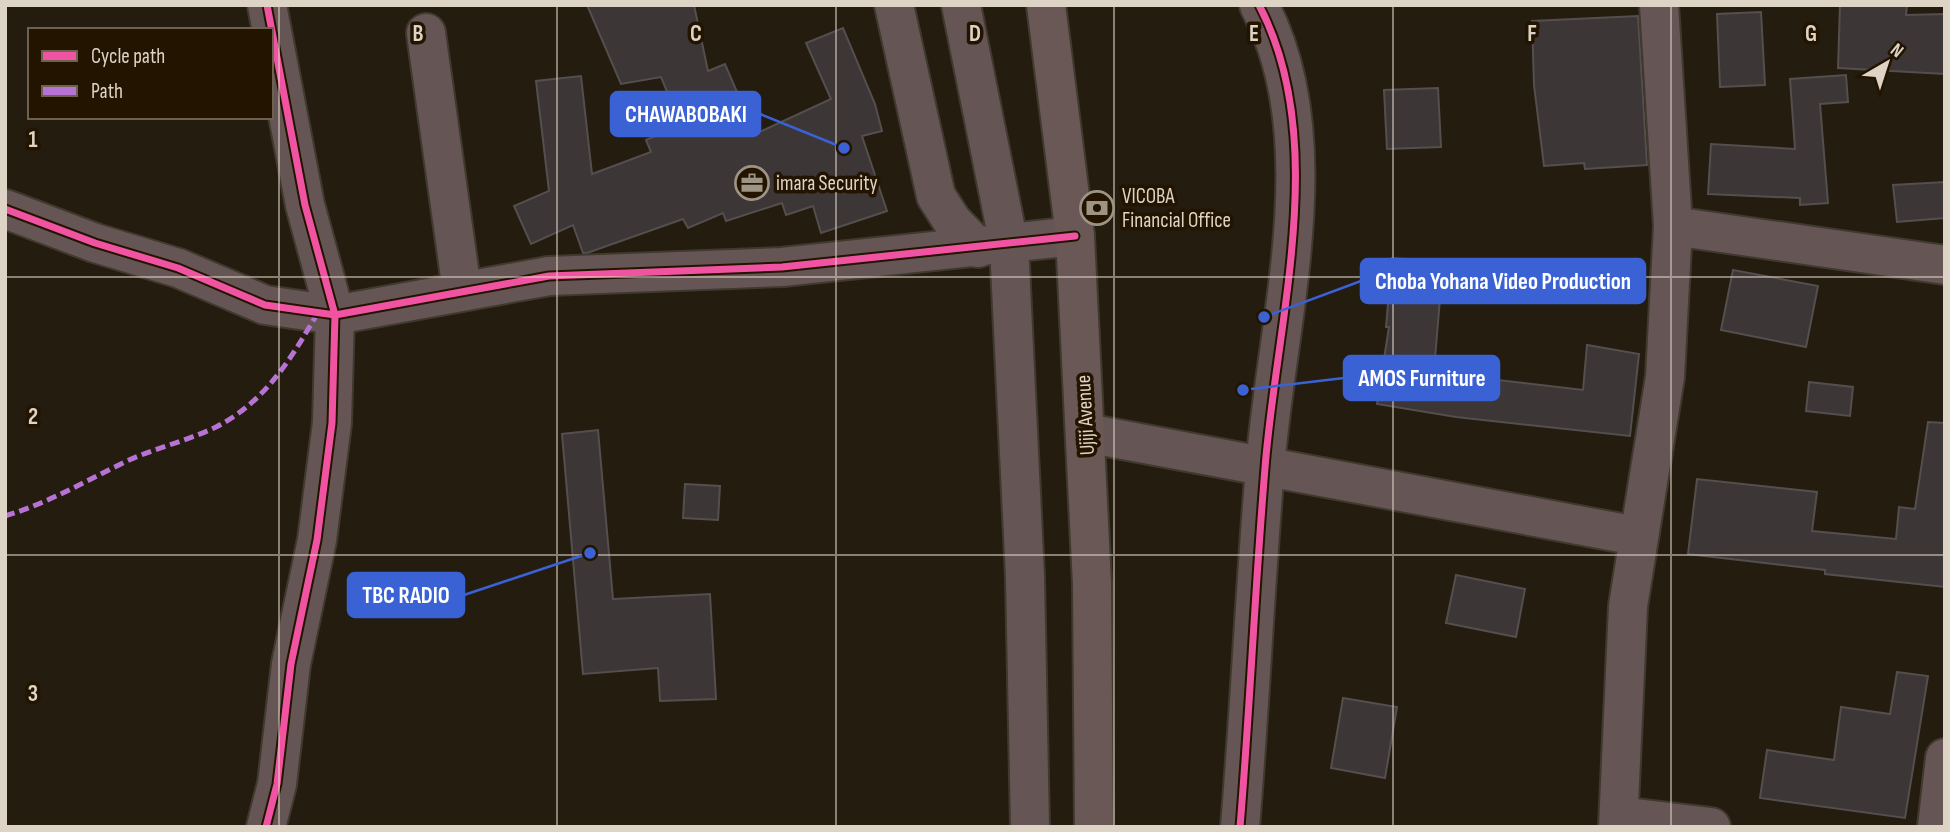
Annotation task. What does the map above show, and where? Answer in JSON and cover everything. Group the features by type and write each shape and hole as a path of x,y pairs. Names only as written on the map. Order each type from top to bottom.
{"street":[{"path":"268,5 272,28"},
{"path":"894,5 936,196 952,221 993,247"},
{"path":"961,5 993,247 1025,577 1030,827"},
{"name":"Ujiji Avenue","path":"1046,5 1075,236 1092,584 1094,827"},
{"path":"1240,827 1265,467 1293,266 1292,106 1276,38 1259,5"},
{"path":"1659,5 1673,226 1665,377 1637,536 1628,606 1619,821 1711,827"},
{"path":"266,827 277,784 291,664 317,540 332,423 335,315 305,205 273,32"},
{"path":"426,33 462,291"},
{"path":"5,209 96,243 178,268 265,305 335,315 549,276 782,267 993,247 1075,236"},
{"path":"1673,226 1945,265"},
{"path":"1086,433 1637,536"},
{"path":"1937,827 1945,758"}],"building":[{"path":"587,5 694,5 708,71 725,64 755,134 831,99 806,43 843,28 875,104 882,131 862,136 887,211 821,233 813,206 786,215 782,203 726,221 723,213 688,228 683,219 587,253 583,253 573,225 531,244 514,206 549,191 536,81 581,76 592,174 651,152 646,140 681,125 661,77 621,84"},
{"path":"1840,5 1907,5 1906,15 1945,14 1945,74 1838,68"},
{"path":"1761,12 1765,85 1720,87 1717,14"},
{"path":"1638,16 1647,165 1585,169 1584,163 1544,166 1534,85 1532,21"},
{"path":"1846,75 1848,102 1820,104 1828,203 1800,205 1800,198 1708,194 1711,144 1795,149 1790,79"},
{"path":"1438,88 1441,147 1387,149 1384,90"},
{"path":"1945,182 1945,218 1897,222 1893,185"},
{"path":"1392,258 1443,262 1435,359 1465,363 1463,376 1583,390 1587,345 1639,354 1630,436 1456,417 1377,404 1389,327 1386,327"},
{"path":"1733,270 1818,286 1806,347 1721,330"},
{"path":"1809,382 1853,387 1850,416 1806,411"},
{"path":"1928,422 1945,423 1945,587 1825,574 1825,570 1688,554 1697,479 1817,492 1812,531 1896,539 1899,507 1915,509"},
{"path":"598,430 613,599 710,594 716,699 660,701 658,668 583,674 562,434"},
{"path":"685,484 720,486 718,520 683,518"},
{"path":"1456,575 1525,589 1516,637 1446,623"},
{"path":"1897,672 1928,676 1905,818 1760,798 1767,750 1834,760 1841,707 1890,714"},
{"path":"1343,698 1397,707 1385,778 1331,768"}],"marked path":[{"path":"5,516 52,498 138,456 205,432 233,417 275,378 317,314"}],"cycle path":[{"path":"267,5 271,28"},
{"path":"1240,827 1265,468 1287,294 1295,173 1292,114 1280,58 1259,5"},
{"path":"266,827 277,784 291,664 317,540 332,423 335,315 305,205 273,37"},
{"path":"5,209 95,243 178,268 265,305 335,315 549,276 782,267 1075,236"}],"place":[{"name":"CHAWABOBAKI","path":"844,148"},
{"name":"imara Security","path":"752,183"},
{"name":"VICOBA Financial Office","path":"1097,208"},
{"name":"Choba Yohana Video Production","path":"1264,317"},
{"name":"AMOS Furniture","path":"1243,390"},
{"name":"TBC RADIO","path":"590,553"}]}
